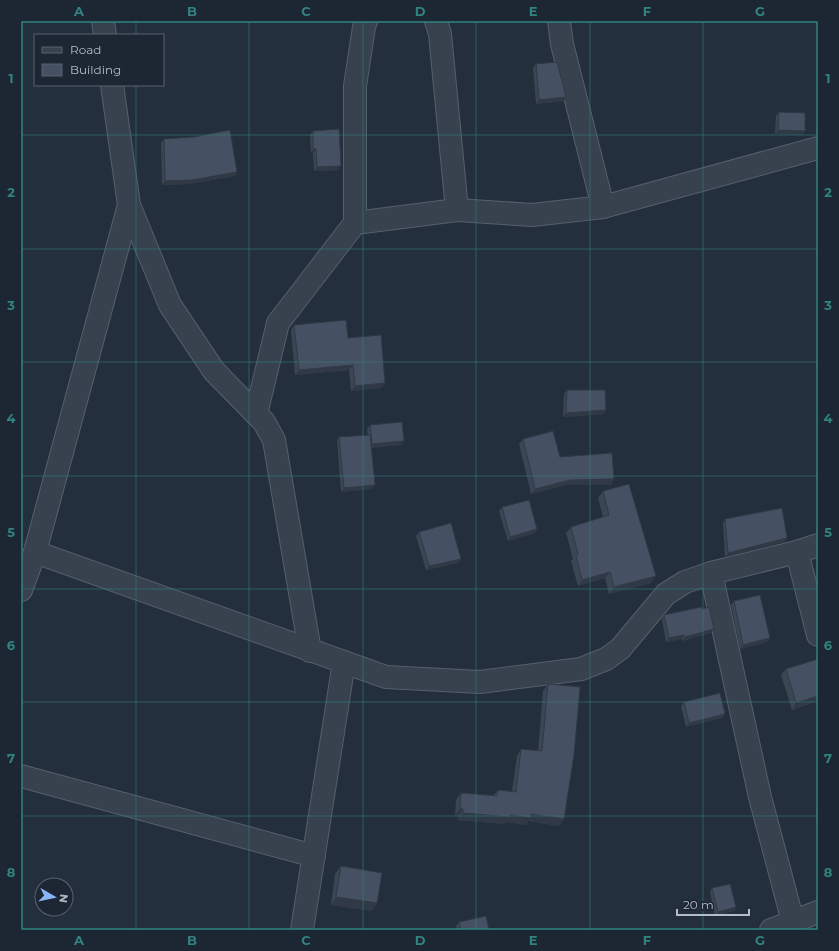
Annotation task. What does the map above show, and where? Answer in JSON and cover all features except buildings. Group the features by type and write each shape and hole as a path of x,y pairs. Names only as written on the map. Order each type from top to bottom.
{"street":[{"path":"103,21 105,34"},
{"path":"256,414 278,324 355,222 354,86 366,21"},
{"path":"436,21 440,34 457,210"},
{"path":"559,21 562,44 603,207"},
{"path":"112,86 129,205 170,305 214,371 264,422 274,440 310,651"},
{"path":"355,222 457,210 532,215 603,207 818,148"},
{"path":"21,590 35,552 129,205"},
{"path":"35,552 386,677 480,682 581,669 606,659 620,649 666,594 685,582 711,573 797,552 818,545"},
{"path":"797,552 818,635"},
{"path":"711,573 760,797 793,922"},
{"path":"302,930 344,662"},
{"path":"21,776 314,856"},
{"path":"771,930 818,912"}]}
